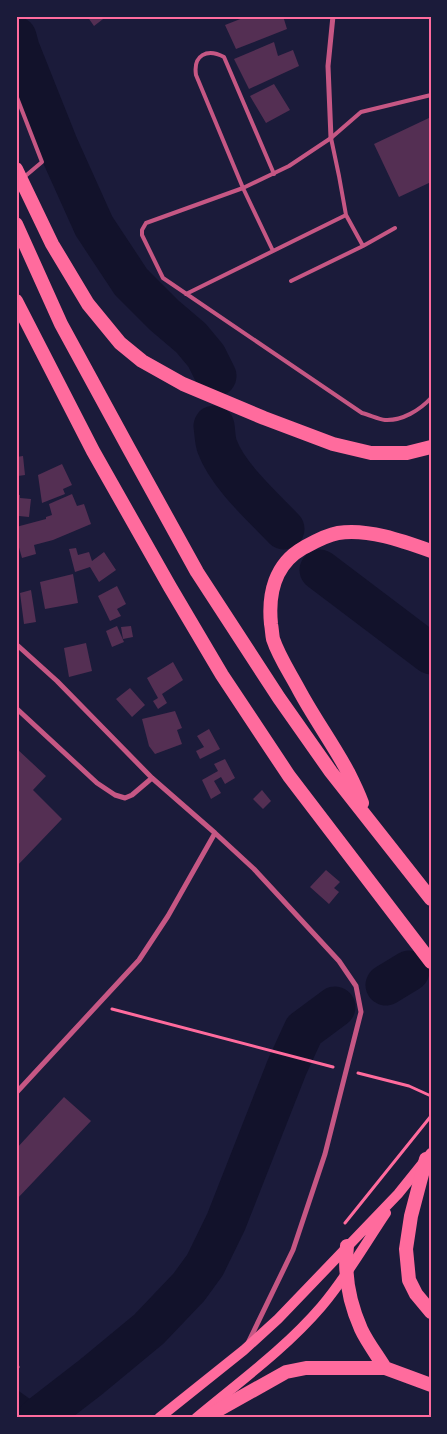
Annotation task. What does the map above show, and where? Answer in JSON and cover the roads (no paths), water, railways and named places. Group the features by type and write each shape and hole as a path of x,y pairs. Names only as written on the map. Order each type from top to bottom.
{"highway":[{"path":"19,174 52,244 88,304 120,343 142,361 183,384 333,444 371,453 407,453 431,447"},
{"path":"16,224 61,324 197,572 279,698 331,772 431,899"},
{"path":"16,301 93,451 222,675 290,776 431,962"},
{"path":"373,826 348,772 284,664 273,638 270,596 275,579 287,560 301,549 322,538 338,533 360,532 399,540 431,551"},
{"path":"428,1156 411,1216 406,1249 409,1280 416,1294 431,1312"},
{"path":"347,1246 345,1262 350,1296 361,1329 385,1368"},
{"path":"204,1418 286,1372 306,1368 385,1368 431,1385"}],"main road":[{"path":"196,1418 288,1341 322,1306 346,1275 398,1194 428,1156"},
{"path":"159,1418 244,1350 278,1320 398,1194"}],"street":[{"path":"331,138 328,66 333,16"},
{"path":"16,644 57,681 152,778 254,869 339,961 356,986 361,1012 325,1154 293,1250 244,1350"},
{"path":"16,708 97,784 115,795 125,798 132,795 152,778"},
{"path":"16,1093 139,960 168,916 215,833"}],"lane":[{"path":"273,251 196,75 195,66 199,58 206,53 216,53 224,57 274,174"},
{"path":"16,95 42,162 19,174"},
{"path":"431,95 361,112 331,138 289,166 244,188 146,223 142,230 142,236 163,278 362,413 386,420 401,418 421,408 431,398"},
{"path":"331,138 346,215 363,246"},
{"path":"186,294 346,215"},
{"path":"291,281 363,246 395,228"}],"waterway":[{"path":"16,37 58,146 94,226 131,282 164,315 191,338 206,356 216,376"},
{"path":"214,426 217,446 229,468 246,490 284,529"},
{"path":"320,570 431,654"},
{"path":"386,985 409,971"},
{"path":"38,1418 149,1329 189,1287 205,1265 226,1222 287,1067 304,1030 335,1007"}]}
